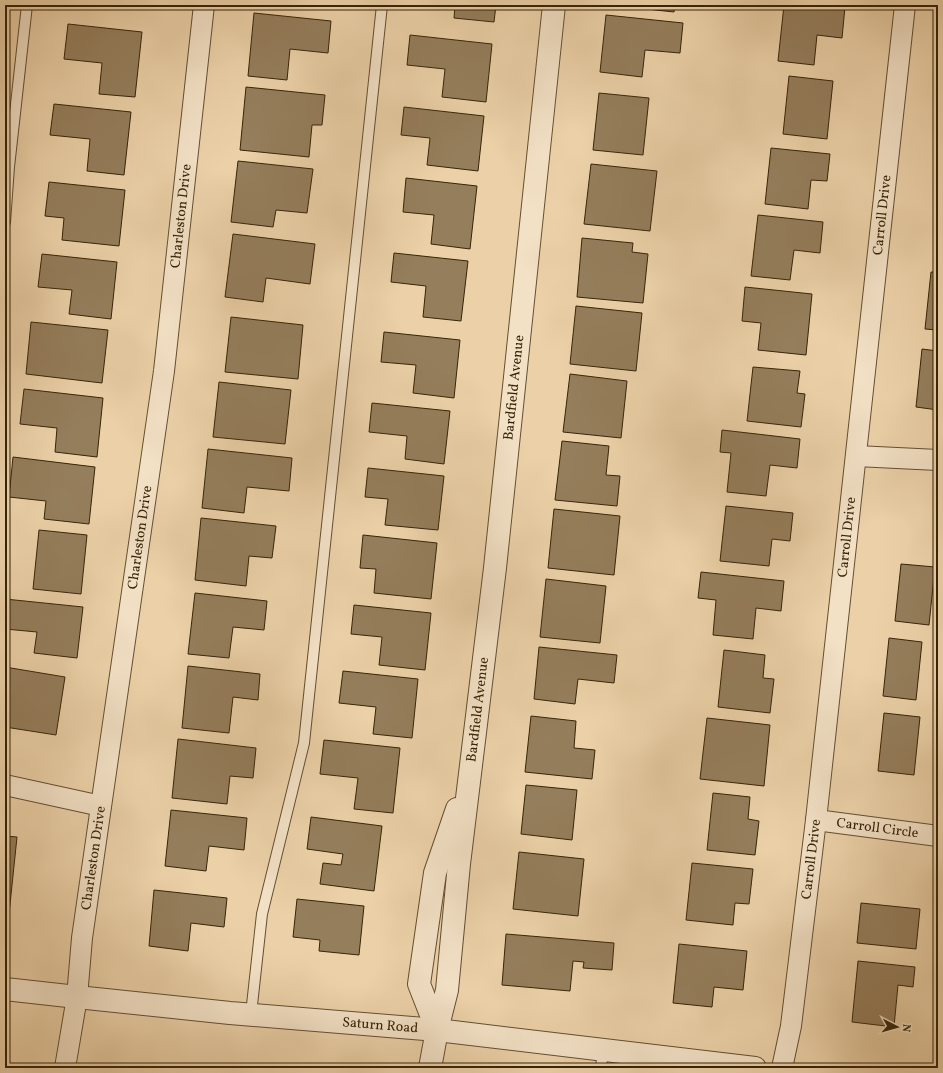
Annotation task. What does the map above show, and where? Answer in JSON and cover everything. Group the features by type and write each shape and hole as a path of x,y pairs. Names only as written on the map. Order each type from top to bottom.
{"street":[{"name":"Charleston Drive","path":"65,1068 77,998 82,938 164,371 204,5"},
{"name":"Bardfield Avenue","path":"430,1068 436,1030 446,990 459,864 495,568 554,5"},
{"name":"Carroll Drive","path":"782,1068 791,1026 816,820 905,5"},
{"path":"856,456 938,460"},
{"path":"5,785 101,806"},
{"name":"Carroll Circle","path":"816,820 938,836"},
{"name":"Saturn Road","path":"5,989 77,998 436,1030 602,1059 756,1068"}],"lane":[{"path":"5,222 7,167 27,5"},
{"path":"251,1014 262,914 304,743 382,5"}],"building":[{"path":"444,5 496,5 494,22 454,18 455,6"},
{"path":"609,5 675,5 674,12"},
{"path":"784,5 823,5 845,7 842,38 817,35 814,65 778,61"},
{"path":"254,13 331,21 328,53 290,49 287,80 248,76"},
{"path":"606,15 683,23 680,53 645,50 642,77 600,72"},
{"path":"68,24 142,32 135,97 99,94 102,63 64,59"},
{"path":"410,35 492,44 486,102 442,97 445,69 407,65"},
{"path":"789,76 833,81 827,139 783,134"},
{"path":"246,87 325,95 322,125 312,125 309,157 240,150"},
{"path":"599,93 649,98 643,155 593,150"},
{"path":"54,104 131,112 124,175 87,171 90,139 50,135"},
{"path":"404,107 484,116 478,171 427,165 430,138 401,135"},
{"path":"771,148 830,154 827,181 811,180 808,209 765,204"},
{"path":"238,161 313,169 307,213 276,210 273,227 231,222"},
{"path":"591,164 657,171 650,231 584,224"},
{"path":"406,178 477,186 470,249 431,244 434,215 403,212"},
{"path":"49,182 125,190 119,246 62,240 64,218 45,216"},
{"path":"938,200 938,224 935,224"},
{"path":"758,215 823,222 820,253 794,250 790,280 751,276"},
{"path":"233,234 315,244 310,284 266,278 263,302 225,297"},
{"path":"582,238 633,243 632,252 648,254 643,303 577,297"},
{"path":"394,253 468,261 461,321 423,317 426,286 391,282"},
{"path":"42,254 117,262 111,319 69,314 72,290 38,287"},
{"path":"931,272 938,272 938,330 925,329"},
{"path":"745,287 812,294 806,355 758,350 761,323 742,321"},
{"path":"576,306 642,313 636,371 570,364"},
{"path":"231,317 303,325 298,379 225,372"},
{"path":"31,322 108,330 102,383 26,374"},
{"path":"384,332 460,340 454,398 413,393 416,365 381,362"},
{"path":"922,349 938,351 938,410 916,407"},
{"path":"753,367 800,371 797,393 805,394 801,427 747,421"},
{"path":"570,374 627,381 621,438 563,432"},
{"path":"219,382 291,390 285,444 213,437"},
{"path":"24,389 103,398 97,457 55,452 57,428 20,424"},
{"path":"372,403 450,411 444,464 405,459 407,436 369,432"},
{"path":"722,430 800,439 797,468 770,465 766,496 727,492 731,453 720,452"},
{"path":"562,441 609,446 606,475 620,476 617,506 555,500"},
{"path":"208,449 292,458 289,491 247,487 244,513 202,508"},
{"path":"13,457 95,467 89,524 44,519 46,501 9,497"},
{"path":"368,468 444,476 438,530 385,525 388,499 365,497"},
{"path":"726,506 793,513 790,541 772,539 769,566 720,561"},
{"path":"554,509 620,516 614,575 548,568"},
{"path":"201,518 276,526 272,558 249,556 246,586 195,580"},
{"path":"39,530 87,535 81,594 33,589"},
{"path":"363,535 437,543 431,599 374,593 376,569 360,568"},
{"path":"901,564 935,567 929,625 895,621"},
{"path":"701,572 784,581 781,611 756,608 753,639 713,635 716,600 698,598"},
{"path":"546,579 606,586 600,643 540,637"},
{"path":"195,593 267,601 264,630 233,627 229,658 188,654"},
{"path":"5,599 83,607 77,658 34,653 37,632 5,629"},
{"path":"354,605 431,613 425,670 379,665 382,637 351,634"},
{"path":"889,638 922,642 916,700 883,696"},
{"path":"539,647 617,655 614,683 578,679 575,704 534,699"},
{"path":"724,650 765,655 763,678 774,679 770,713 718,707"},
{"path":"188,666 260,674 258,700 233,697 229,733 182,728"},
{"path":"5,667 65,677 56,735 5,727"},
{"path":"343,671 418,679 412,738 373,734 376,707 339,703"},
{"path":"884,713 920,717 914,775 878,771"},
{"path":"531,716 576,721 574,748 595,750 592,779 525,772"},
{"path":"707,718 770,725 764,786 700,779"},
{"path":"178,739 256,748 253,778 230,776 227,804 172,798"},
{"path":"324,740 400,748 393,813 354,809 358,778 320,774"},
{"path":"526,785 577,790 572,840 521,834"},
{"path":"713,793 750,797 748,819 759,821 755,855 707,850"},
{"path":"171,810 247,818 244,850 209,846 206,871 165,866"},
{"path":"311,817 382,826 374,891 320,884 323,863 341,865 343,854 307,849"},
{"path":"5,836 17,837 9,914 5,913"},
{"path":"519,852 584,859 578,916 513,909"},
{"path":"692,863 753,869 749,904 735,903 733,925 686,920"},
{"path":"154,890 227,898 224,927 191,923 188,951 149,946"},
{"path":"297,899 364,906 359,955 319,951 320,940 293,937"},
{"path":"861,903 920,909 916,949 857,943"},
{"path":"506,934 614,943 612,970 583,968 584,962 573,961 570,991 502,985"},
{"path":"679,944 747,951 743,990 714,987 712,1007 673,1003"},
{"path":"858,961 915,967 913,987 898,985 894,1027 852,1022"}]}
